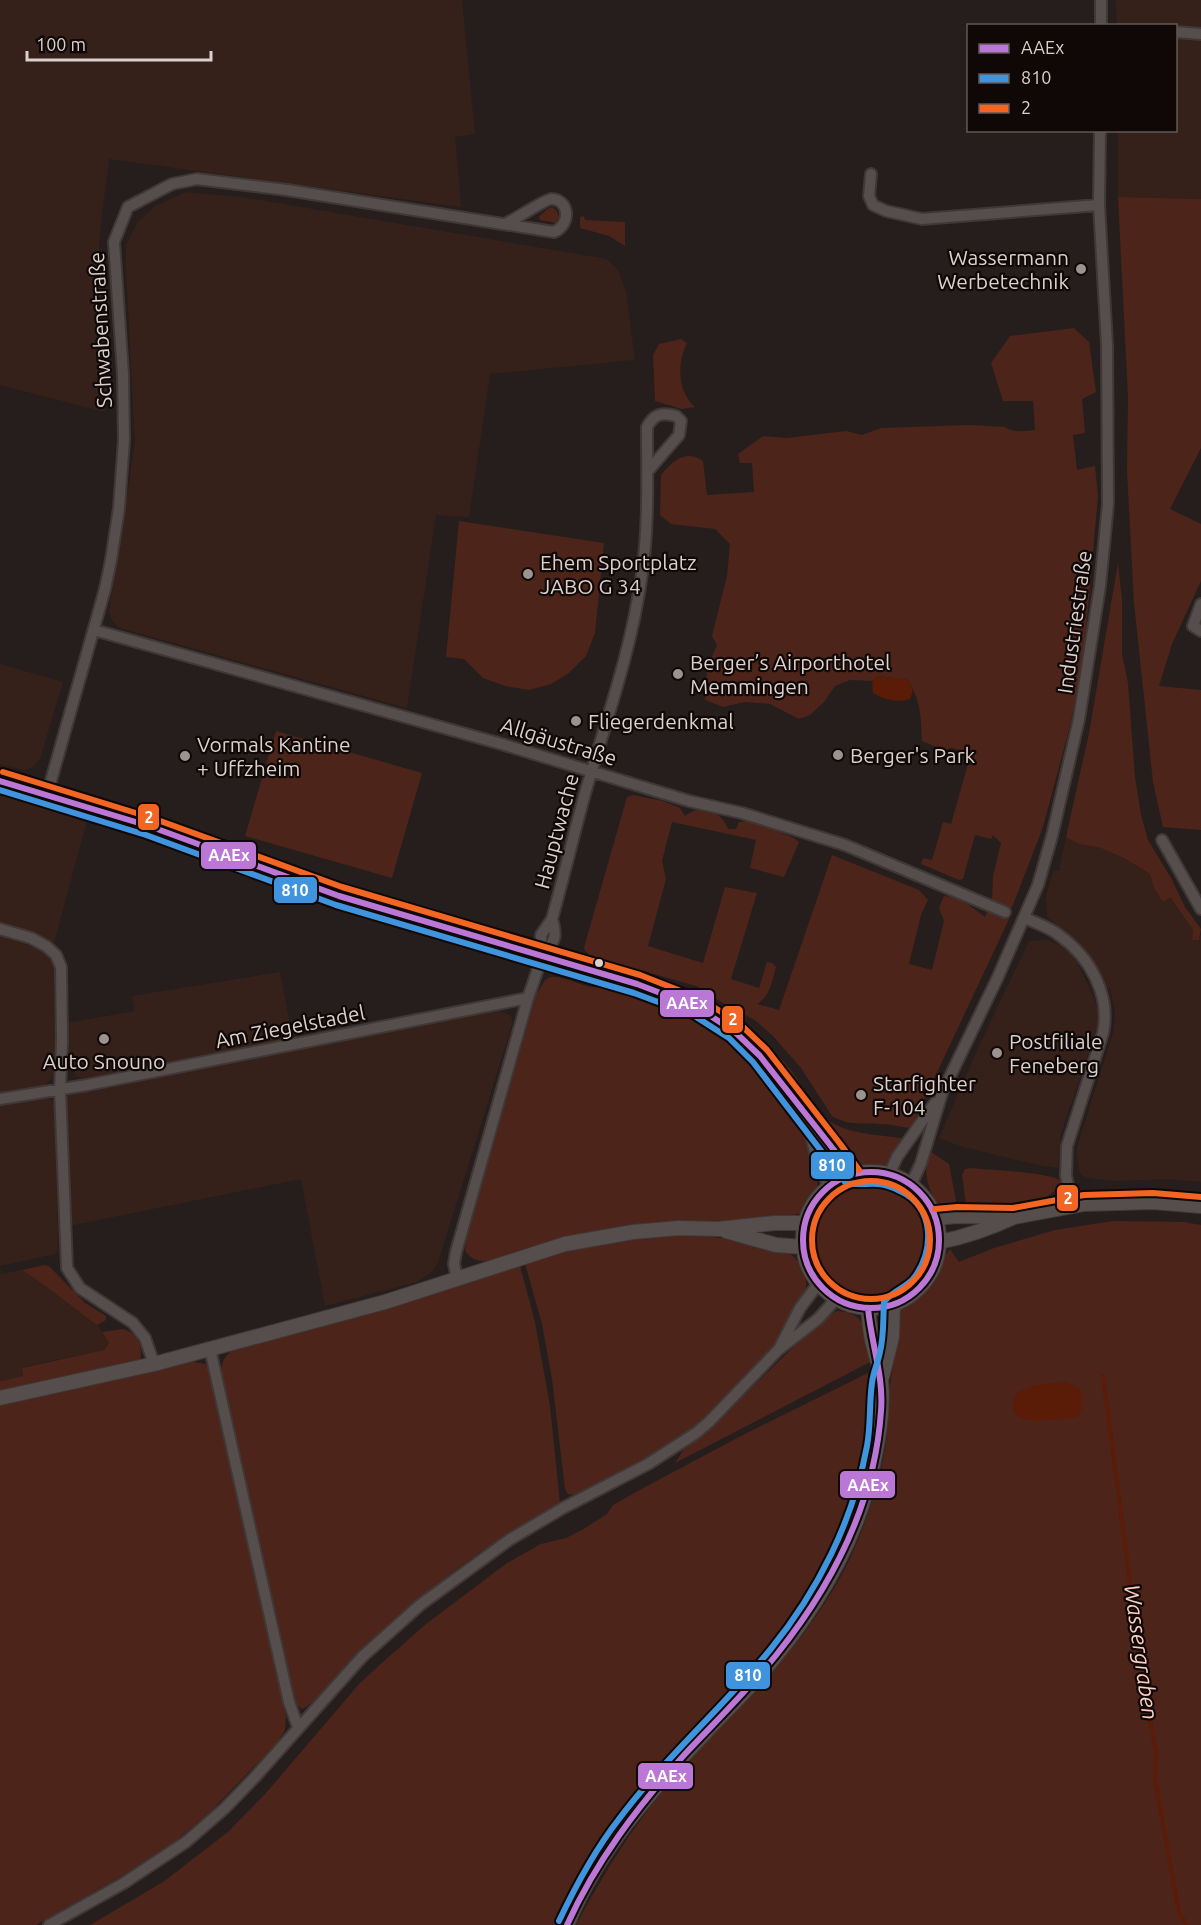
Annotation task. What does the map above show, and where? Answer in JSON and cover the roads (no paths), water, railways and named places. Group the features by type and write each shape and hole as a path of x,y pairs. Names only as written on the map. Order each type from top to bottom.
{"street":[{"path":"1101,0 1101,24"},
{"path":"1177,32 1201,34"},
{"name":"Industriestraße","path":"911,1185 921,1163 942,1093 1038,885 1079,719 1100,586 1108,504 1107,345 1099,206 1100,132"},
{"path":"871,174 869,196 873,205 886,211 922,219 1099,206"},
{"name":"Schwabenstraße","path":"47,795 94,630 111,560 119,508 124,440 123,374 114,242 128,207 172,184 197,179 287,190 554,232 562,228 566,221 566,213 559,202 552,199 505,224"},
{"name":"Hauptwache","path":"458,1278 454,1264 456,1252 528,998 542,957 542,936 552,919 592,771 620,682 636,610 643,571 647,427 651,419 658,414 675,416 681,421 679,435 647,472"},
{"path":"1201,604 1193,627 1201,631"},
{"name":"Allgäustraße","path":"94,630 592,771 689,801 742,813 845,845 1005,912"},
{"path":"0,781 149,826 339,896 637,984 706,1012 755,1050 782,1080 837,1152 851,1175"},
{"path":"1162,840 1201,909"},
{"path":"1187,886 1201,887"},
{"path":"1024,918 1050,929 1080,953 1104,1000 1106,1018 1103,1033 1067,1146 1066,1176 1073,1206"},
{"path":"0,929 31,938 52,950 59,961 63,977 60,1089 67,1268 80,1288 133,1323 149,1346 154,1364"},
{"name":"Am Ziegelstadel","path":"0,1099 270,1050 528,998"},
{"name":"Industriestraße","path":"889,1175 897,1157 942,1093"},
{"path":"805,1113 818,1164 829,1186"},
{"path":"875,1172 889,1175 911,1185 927,1202 936,1218 939,1242 934,1264 928,1276 913,1293 893,1305 868,1308 851,1306 836,1299 818,1284 810,1271 803,1247 804,1223 811,1207 829,1186 851,1175 875,1172"},
{"path":"936,1218 1014,1217 1073,1206 1153,1202 1201,1206"},
{"path":"939,1242 990,1228 1014,1217"},
{"path":"0,1398 154,1364 385,1302 554,1247 605,1235 679,1228 718,1229 775,1223 804,1223"},
{"path":"718,1229 776,1245 803,1247"},
{"path":"778,1350 800,1308 818,1284"},
{"path":"49,1925 124,1883 186,1842 249,1784 362,1658 436,1592 509,1540 563,1508 639,1470 678,1446 709,1422 778,1350 818,1319 836,1299"},
{"path":"567,1925 602,1859 628,1822 679,1761 758,1678 788,1641 828,1581 852,1534 867,1490 879,1426 881,1380 892,1337 893,1305"},
{"path":"868,1308 881,1380"},
{"path":"210,1349 289,1702 298,1727"}],"waterway":[{"name":"Wassergraben","path":"1103,1376 1136,1629 1142,1659 1145,1696 1156,1751 1155,1780 1179,1913 1187,1925"}],"place":[{"name":"Wassermann Werbetechnik","path":"1081,269"},
{"name":"Ehem Sportplatz JABO G 34","path":"528,574"},
{"name":"Berger’s Airporthotel Memmingen","path":"678,674"},
{"name":"Fliegerdenkmal","path":"576,721"},
{"name":"Berger's Park","path":"838,755"},
{"name":"Vormals Kantine + Uffzheim","path":"185,756"},
{"name":"Auto Snouno","path":"104,1039"},
{"name":"Postfiliale Feneberg","path":"997,1053"},
{"name":"Starfighter F-104","path":"861,1095"}]}
